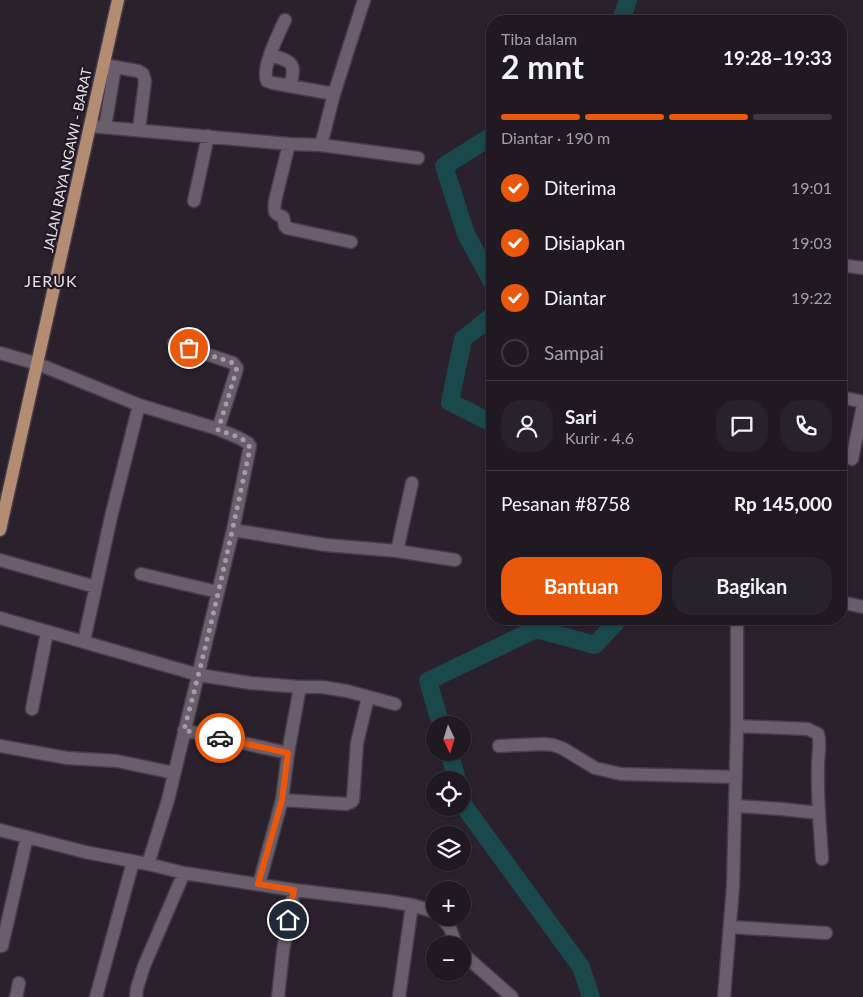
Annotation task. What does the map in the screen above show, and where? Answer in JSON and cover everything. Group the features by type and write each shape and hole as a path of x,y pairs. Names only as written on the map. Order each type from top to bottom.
{"main road":[{"name":"JALAN RAYA NGAWI - BARAT","path":"0,530 38,364 98,127 110,66 118,0"}],"street":[{"path":"321,145 334,94 364,0"},
{"path":"285,20 270,55 266,74 267,81 334,94"},
{"path":"270,55 286,60 291,65 294,72 290,86"},
{"path":"110,66 138,71 143,74 138,130"},
{"path":"98,127 289,144 321,145 418,158"},
{"path":"194,201 208,136"},
{"path":"289,144 275,201 275,213 283,217 287,228 351,242"},
{"path":"847,266 863,268"},
{"path":"174,342 233,363 237,368 218,430"},
{"path":"0,353 38,364 139,405 218,430 239,438 250,446 233,530 199,675 168,800 148,864"},
{"path":"847,398 863,402"},
{"path":"84,642 139,405"},
{"path":"852,459 863,406"},
{"path":"397,551 412,483"},
{"path":"233,530 326,545 397,551 455,560"},
{"path":"0,560 96,586"},
{"path":"141,574 218,592"},
{"path":"847,603 863,606"},
{"path":"0,618 199,675 250,683 322,687 347,691 394,704"},
{"path":"724,997 730,928 736,806 737,625"},
{"path":"32,709 47,632"},
{"path":"258,884 282,800 300,687"},
{"path":"282,800 346,804 353,800 357,743 368,696"},
{"path":"737,726 808,729 818,734 820,743 818,765 822,858"},
{"path":"184,730 288,753"},
{"path":"499,746 544,744 562,748 595,768 621,774 736,777"},
{"path":"0,746 66,758 118,761 174,773"},
{"path":"736,806 819,814"},
{"path":"0,830 85,852 184,873 294,890 387,901 426,909"},
{"path":"2,946 27,837"},
{"path":"96,997 133,862"},
{"path":"136,997 144,966 184,873"},
{"path":"278,997 283,952 294,890"},
{"path":"399,997 412,905"},
{"path":"730,928 826,933"},
{"path":"471,962 512,997"},
{"path":"16,997 19,983"}],"waterway":[{"path":"623,15 628,0"},
{"path":"486,140 444,166 466,234 486,271"},
{"path":"486,321 463,339 450,402 486,420"},
{"path":"438,716 428,681 536,629 595,645 613,625"},
{"path":"452,761 454,771"},
{"path":"471,816 581,967 591,997"}],"way so far":[{"path":"189,348 233,363 237,368 218,430 239,438 250,446 233,530 184,730 220,738"}],"district":[{"name":"JERUK","path":"51,280"}],"route":[{"path":"220,738 288,753 282,800 258,884 294,890 288,920"}]}
